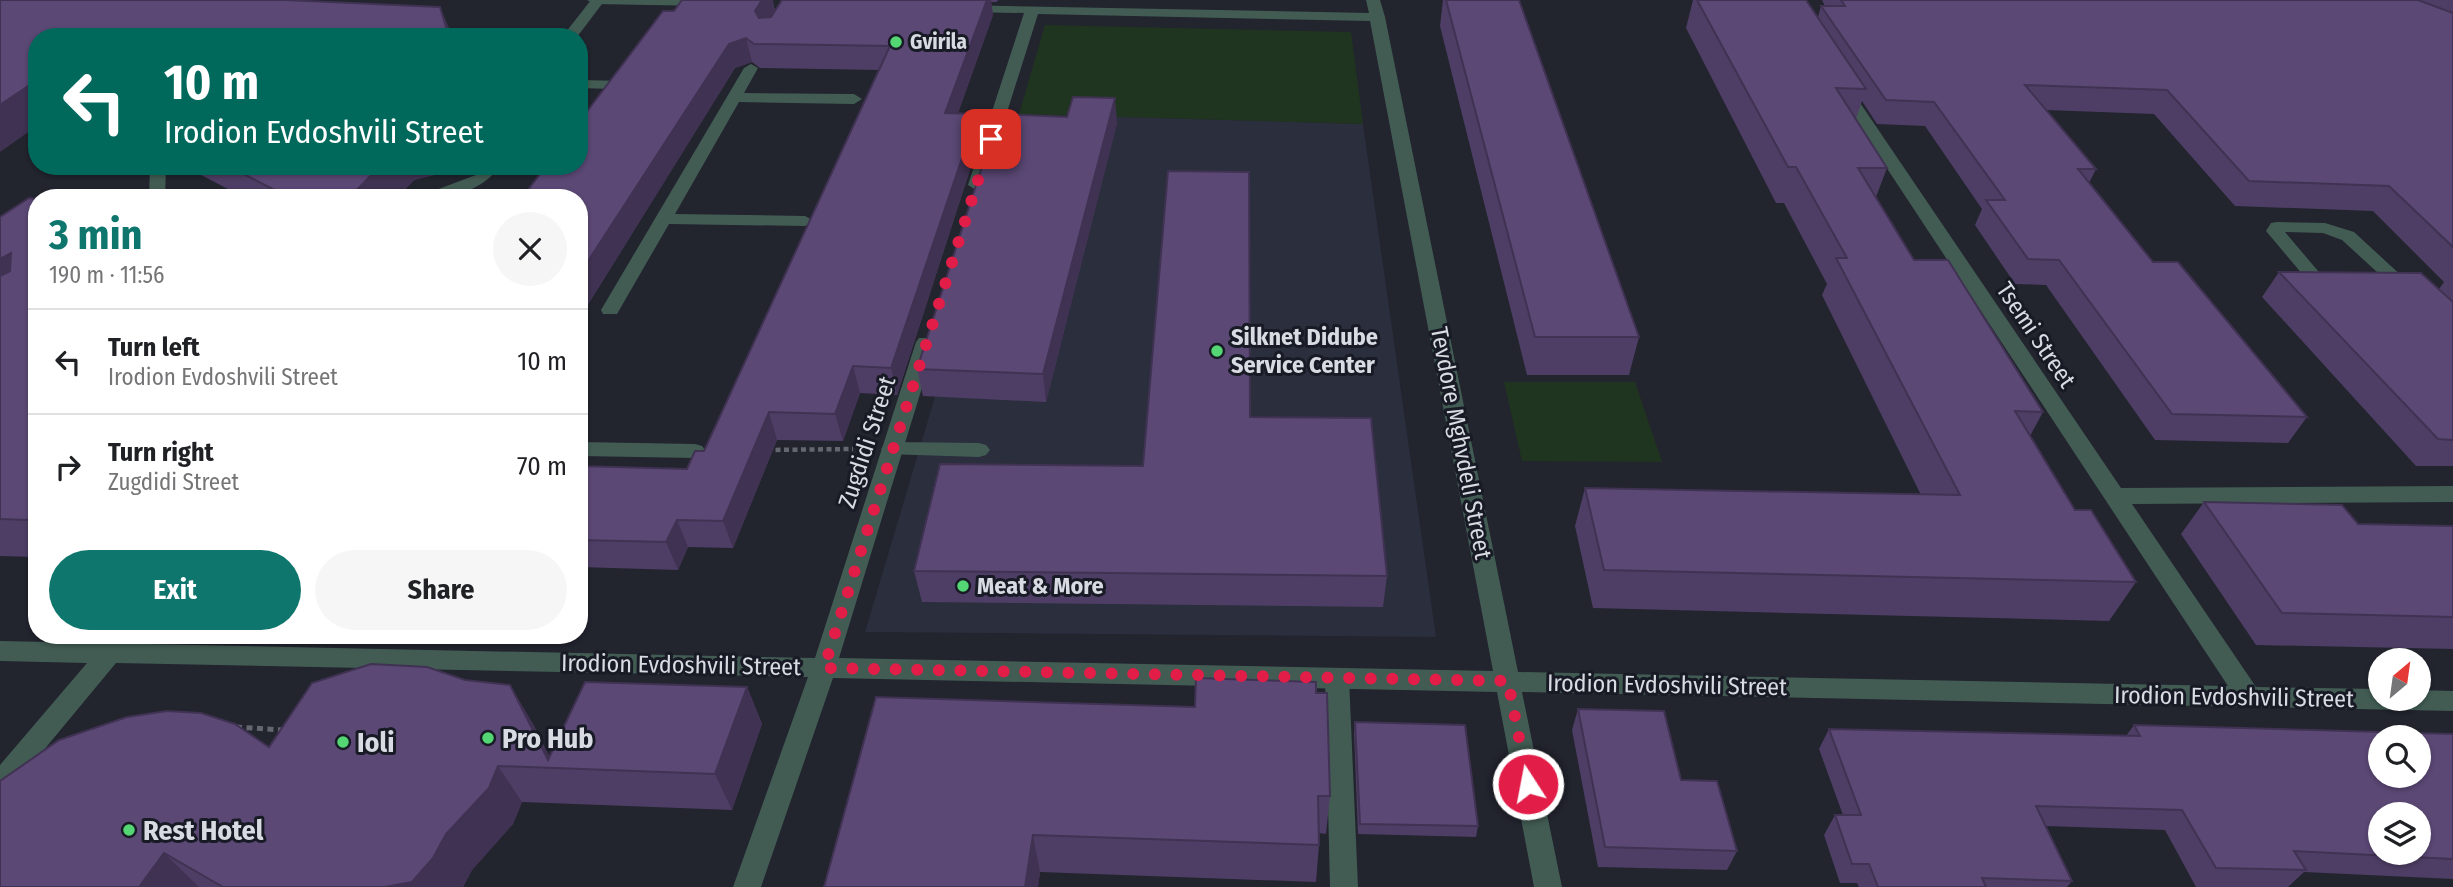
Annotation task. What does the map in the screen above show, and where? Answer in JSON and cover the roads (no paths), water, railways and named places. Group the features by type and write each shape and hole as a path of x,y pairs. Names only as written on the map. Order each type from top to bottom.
{"street":[{"path":"576,28 596,0 721,3"},
{"path":"955,4 1045,7 1375,8"},
{"path":"968,209 1045,7"},
{"name":"Tevdore Mghvdeli Street","path":"1375,8 1548,887"},
{"name":"Tsemi Street","path":"1828,67 2249,697"},
{"path":"610,310 751,68"},
{"path":"588,84 625,85 610,104"},
{"path":"734,97 854,99"},
{"path":"455,189 482,179 485,175"},
{"path":"663,219 805,220"},
{"path":"2320,284 2279,237 2275,231 2277,227 2325,228 2348,236 2424,306"},
{"name":"Zugdidi Street","path":"747,887 824,668 934,316"},
{"path":"588,449 695,451"},
{"path":"892,449 979,450"},
{"path":"2116,496 2453,494"},
{"path":"0,784 119,644"},
{"name":"Irodion Evdoshvili Street","path":"0,651 119,644 824,668 2453,701"},
{"path":"1338,678 1344,887"}],"place":[{"name":"Gvirila","path":"896,42"},
{"name":"Silknet Didube Service Center","path":"1217,351"},
{"name":"Meat & More","path":"963,586"},
{"name":"Pro Hub","path":"488,738"},
{"name":"Ioli","path":"343,742"},
{"name":"Rest Hotel","path":"129,830"}]}
